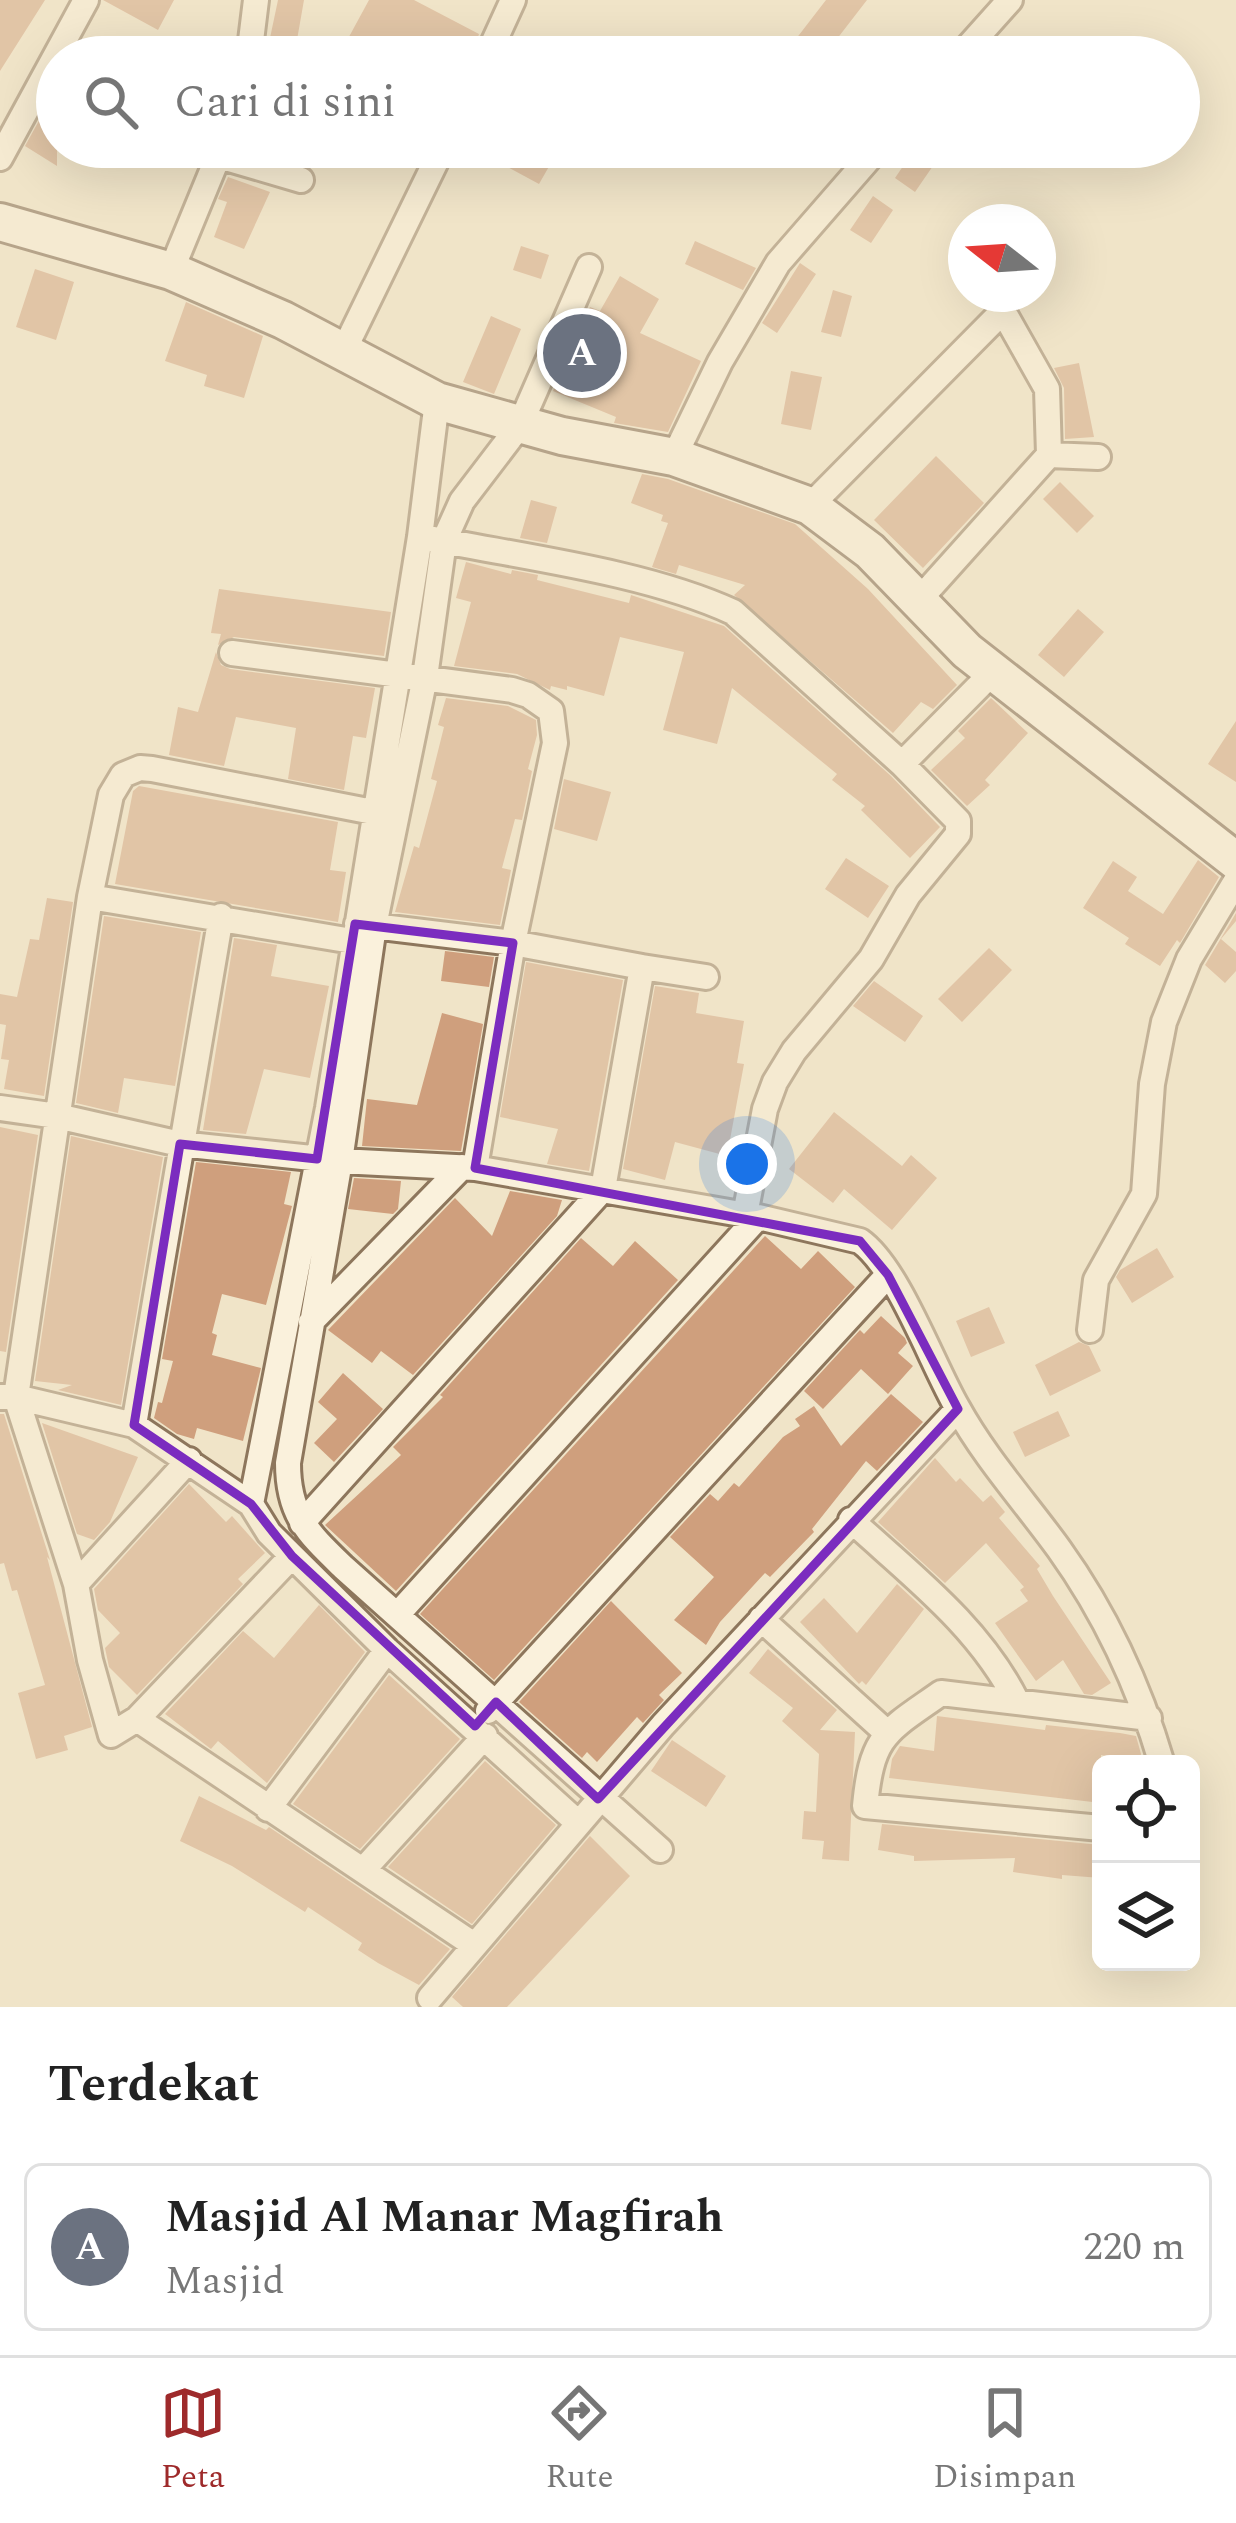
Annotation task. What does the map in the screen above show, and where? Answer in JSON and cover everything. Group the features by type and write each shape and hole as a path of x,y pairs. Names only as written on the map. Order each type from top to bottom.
{"street":[{"path":"66,36 86,0"},
{"path":"252,36 256,0"},
{"path":"497,36 513,0"},
{"path":"978,36 1010,0"},
{"path":"0,158 36,92"},
{"path":"171,271 213,168"},
{"path":"266,168 301,180"},
{"path":"343,352 433,168"},
{"path":"674,457 720,362 778,263 861,168"},
{"path":"0,221 171,271 437,401 520,425 674,457 810,506 871,551 993,672 1236,861"},
{"path":"589,266 520,425 432,539 396,677 373,812 288,1490 302,1523 397,1615 660,1850"},
{"path":"810,506 1004,311 1047,389 1049,455 918,601"},
{"path":"360,930 424,677 437,401"},
{"path":"1049,455 1098,457"},
{"path":"397,1615 752,1216 765,1109 775,1082 794,1051 871,959 908,895 958,834 958,820 952,812 902,764 758,632 721,607 613,576 432,539"},
{"path":"232,653 512,690 551,711 555,743 469,1168 311,1322"},
{"path":"902,764 993,672"},
{"path":"292,1556 136,1719 111,1735 76,1584 8,1397 111,795 123,776 140,767 373,812"},
{"path":"1090,1330 1096,1280 1144,1194 1152,1084 1164,1022 1189,959 1236,881"},
{"path":"90,897 221,916 513,943 706,976"},
{"path":"134,1424 221,916"},
{"path":"302,1523 603,1189 642,967"},
{"path":"0,1108 180,1144 328,1160 469,1168 752,1216 860,1241 874,1251 889,1274 958,1409 1090,1594 1149,1718 1159,1755"},
{"path":"328,1160 251,1504 257,1520 387,1650 577,1822"},
{"path":"364,1869 480,1731 496,1702 889,1274"},
{"path":"8,1397 134,1424 251,1504"},
{"path":"430,1998 577,1822 958,1409"},
{"path":"76,1584 189,1460"},
{"path":"851,1520 967,1628 1017,1702"},
{"path":"761,1618 886,1732"},
{"path":"268,1809 387,1650"},
{"path":"1092,1827 865,1806 870,1763 886,1732 941,1693 1149,1718"},
{"path":"136,1719 474,1945"}],"highlighted area":[{"path":"355,924 513,943 475,1168 860,1241 888,1275 958,1409 598,1799 496,1702 475,1726 292,1556 251,1504 134,1425 180,1144 317,1159"}],"building":[{"path":"0,0 45,0 0,71"},
{"path":"103,0 174,0 158,30"},
{"path":"278,0 304,0 298,36 270,36"},
{"path":"369,0 414,0 479,34 478,36 349,36"},
{"path":"826,0 867,0 839,36 798,36"},
{"path":"36,126 36,153 25,146"},
{"path":"510,168 548,168 539,184"},
{"path":"902,168 932,168 915,192 895,178"},
{"path":"228,177 270,192 244,249 214,237 227,202 218,199"},
{"path":"873,196 893,210 871,243 850,230"},
{"path":"695,241 756,268 743,290 685,264"},
{"path":"521,246 549,255 541,279 513,270"},
{"path":"800,263 816,274 777,333 762,323"},
{"path":"35,269 74,282 56,340 16,327"},
{"path":"620,276 659,299 640,333 701,361 668,432 614,423 616,417 553,391 590,307 600,311"},
{"path":"833,290 852,296 841,337 821,332"},
{"path":"186,302 263,336 244,398 204,386 207,375 165,361"},
{"path":"491,316 521,329 494,394 463,382"},
{"path":"1079,363 1094,437 1065,439 1064,388 1054,368"},
{"path":"791,371 822,377 811,430 781,424"},
{"path":"936,456 984,503 923,568 874,520"},
{"path":"642,474 795,524 868,589 957,685 933,709 921,702 893,733 734,595 745,585 679,565 676,574 652,567 668,523 661,521 663,515 631,503"},
{"path":"1060,482 1094,516 1077,533 1043,499"},
{"path":"531,500 557,507 547,543 520,538"},
{"path":"466,562 511,574 512,570 538,575 537,580 629,603 631,595 724,626 891,776 940,827 910,858 861,810 865,806 832,780 837,774 732,688 717,744 663,730 684,652 620,637 604,696 567,686 567,690 551,686 550,690 517,674 454,666 471,602 456,598"},
{"path":"219,589 391,612 384,656 234,637 218,645 221,634 211,633"},
{"path":"1078,609 1104,632 1064,677 1038,655"},
{"path":"216,652 221,665 230,669 375,688 366,738 353,736 344,790 288,779 296,728 236,717 224,766 169,755 178,707 198,712"},
{"path":"446,698 508,706 536,720 522,820 515,819 502,868 511,870 500,925 395,912 437,781 431,779"},
{"path":"991,698 1028,733 985,780 990,785 967,806 931,770 965,738 958,731"},
{"path":"1236,721 1236,782 1208,764"},
{"path":"564,779 611,792 597,841 554,829"},
{"path":"139,786 338,822 330,870 346,872 338,922 115,884 133,791"},
{"path":"846,858 889,886 868,918 825,889"},
{"path":"1198,860 1219,877 1180,943 1177,940 1160,966 1125,944 1129,938 1083,908 1113,861 1137,877 1128,891 1163,914"},
{"path":"47,898 73,902 44,1096 4,1089 9,1060 1,1059 6,1025 0,1024 0,994 17,997 30,939 39,940"},
{"path":"1236,913 1236,921 1221,939 1236,952 1236,971 1225,983 1205,965"},
{"path":"104,916 201,932 175,1086 124,1078 118,1113 76,1103"},
{"path":"234,938 277,945 271,976 329,986 310,1078 264,1069 246,1134 203,1130"},
{"path":"989,948 1012,970 962,1022 938,999"},
{"path":"445,951 494,957 489,987 441,981"},
{"path":"526,962 623,980 589,1171 547,1164 558,1129 500,1117"},
{"path":"874,981 923,1016 905,1042 853,1006"},
{"path":"655,986 699,993 696,1013 744,1021 737,1063 744,1064 727,1156 675,1142 665,1180 623,1169"},
{"path":"442,1013 483,1024 461,1151 362,1146 367,1099 417,1105"},
{"path":"834,1112 902,1166 911,1155 937,1178 892,1230 844,1189 833,1203 789,1169"},
{"path":"0,1127 38,1135 6,1352 0,1351"},
{"path":"71,1136 163,1157 121,1405 58,1390 72,1385 35,1381"},
{"path":"196,1162 291,1172 284,1204 292,1206 266,1305 222,1294 212,1333 217,1335 212,1355 261,1368 243,1441 197,1428 194,1439 154,1418 173,1361 162,1359"},
{"path":"354,1178 401,1181 398,1209 393,1214 348,1209"},
{"path":"510,1191 562,1200 557,1216 413,1375 381,1351 372,1363 328,1330 455,1198 492,1236"},
{"path":"765,1236 801,1269 818,1251 855,1287 494,1680 420,1614"},
{"path":"581,1238 613,1266 635,1241 678,1280 396,1591 325,1525 401,1455 393,1447 443,1397 440,1395"},
{"path":"1157,1248 1174,1277 1132,1303 1116,1277"},
{"path":"989,1307 1005,1343 971,1357 956,1321"},
{"path":"881,1316 905,1338 907,1343 898,1353 913,1366 888,1394 861,1369 823,1409 804,1391 860,1330 864,1334"},
{"path":"1079,1342 1089,1346 1101,1371 1050,1396 1035,1365"},
{"path":"343,1373 383,1409 334,1462 314,1443 337,1419 318,1402"},
{"path":"891,1394 923,1422 877,1471 866,1461 814,1532 770,1577 765,1573 720,1622 706,1645 674,1620 714,1577 670,1537 710,1494 718,1501 734,1483 739,1487 783,1437 800,1426 795,1419 814,1406 841,1446"},
{"path":"1058,1411 1070,1436 1025,1457 1013,1432"},
{"path":"0,1414 4,1414 50,1560 47,1557 92,1727 64,1736 68,1750 36,1759 18,1693 45,1685 17,1590 12,1591 4,1563 0,1564"},
{"path":"42,1423 138,1457 110,1522 94,1540 77,1534"},
{"path":"935,1458 956,1482 960,1478 983,1502 991,1495 1005,1512 999,1518 1040,1566 1037,1569 1053,1596 1111,1683 1092,1695 1084,1694 1063,1660 1036,1681 995,1623 1028,1601 1020,1590 1024,1587 986,1543 945,1583 878,1522"},
{"path":"189,1484 226,1522 232,1516 265,1553 238,1579 243,1584 137,1695 109,1667 105,1648 120,1633 98,1610 94,1589"},
{"path":"897,1584 924,1609 866,1685 859,1684 800,1622 824,1598 857,1633"},
{"path":"611,1601 682,1673 659,1695 664,1700 643,1723 637,1717 597,1762 587,1752 582,1758 519,1702"},
{"path":"319,1605 365,1652 267,1783 218,1741 211,1749 165,1714 243,1631 274,1658"},
{"path":"768,1649 837,1710 820,1730 855,1732 849,1861 822,1859 824,1841 802,1839 804,1811 816,1812 819,1754 782,1721 793,1708 749,1673"},
{"path":"389,1675 460,1739 360,1849 293,1804"},
{"path":"937,1716 1045,1730 1046,1725 1120,1733 1136,1736 1141,1754 1092,1755 1092,1802 889,1778 900,1746 934,1751"},
{"path":"672,1740 726,1776 706,1807 651,1771"},
{"path":"485,1761 556,1825 472,1924 388,1867"},
{"path":"199,1796 266,1830 269,1827 450,1949 419,1985 378,1963 358,1950 362,1943 308,1907 305,1912 232,1866 180,1841"},
{"path":"882,1824 1092,1844 1092,1877 1062,1875 1062,1879 1013,1872 1015,1858 914,1861 914,1856 878,1850"},
{"path":"590,1836 630,1876 507,2007 463,2007 452,1997"}],"place":[{"name":"Masjid Al Manar Magfirah","path":"582,353"}]}
